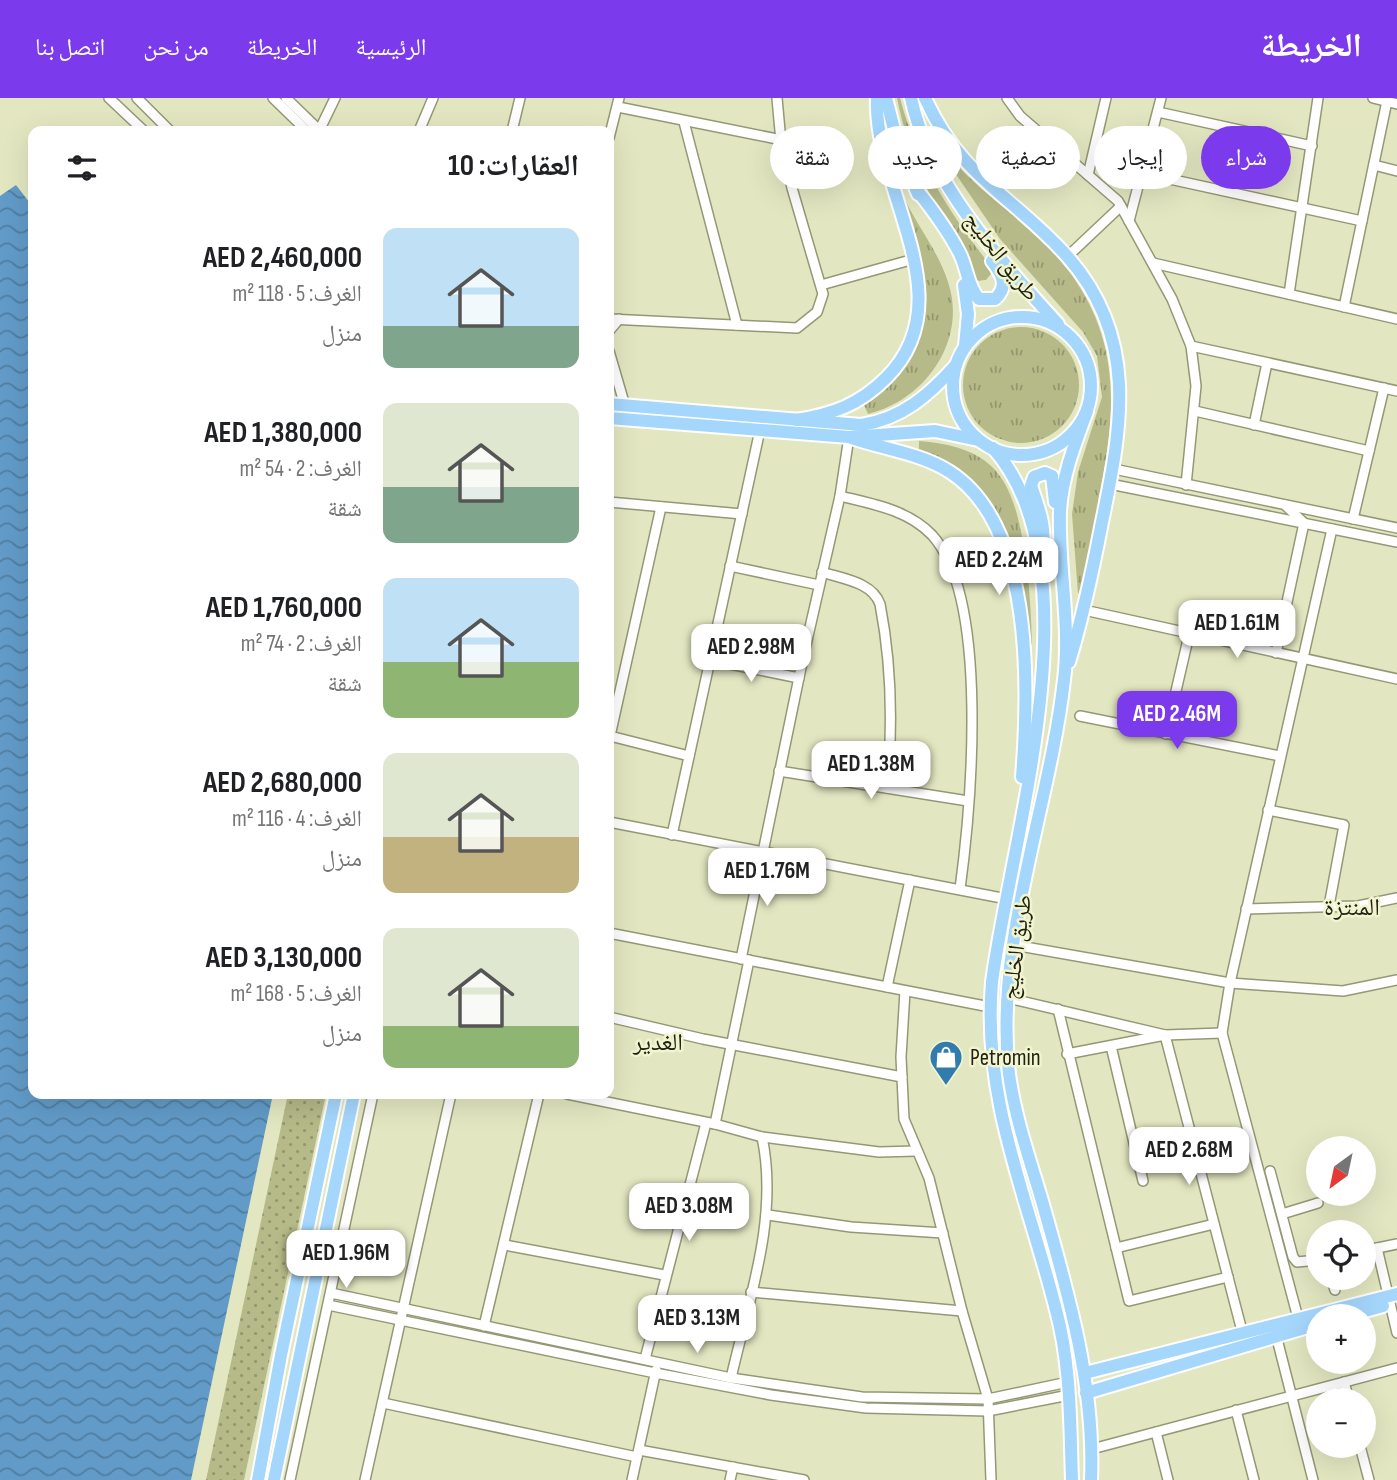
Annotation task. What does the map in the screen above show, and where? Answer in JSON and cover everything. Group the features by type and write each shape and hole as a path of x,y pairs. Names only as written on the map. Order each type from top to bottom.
{"main road":[{"path":"796,420 838,412 868,396 894,371 911,339 918,314 919,280 881,147 877,98"},
{"name":"طريق الخليج","path":"886,98 893,126"},
{"name":"طريق الخليج","path":"911,98 919,126"},
{"path":"925,98 944,135 968,166 1068,256 1098,305 1115,352 1122,399 1114,469 1084,610 1065,679"},
{"path":"916,189 961,256 973,293 979,299 995,299 1002,289 1003,276 962,220 950,189"},
{"name":"طريق الخليج","path":"916,189 961,274 968,314 965,346"},
{"name":"طريق الخليج","path":"952,189 1003,262 1065,332"},
{"path":"614,418 849,438 934,431 980,441 993,448 1024,455 1044,452 1069,436 1087,411 1091,390 1088,368 1080,348 1065,332 1047,322 1026,317 1006,319 986,327 965,346 957,365 953,390 962,421 980,441"},
{"path":"614,405 851,425 884,421 918,403 957,365"},
{"name":"طريق الخليج","path":"1087,411 1063,489 1065,679 1014,945 1007,998 1007,1050 1014,1104 1073,1308 1084,1373 1092,1449 1091,1480"},
{"path":"849,438 931,462 949,471 977,496 999,533 1014,586 1023,648 1026,721 1018,830"},
{"name":"طريق الخليج","path":"993,448 1016,478 1029,504 1040,565 1044,671 1036,745 1018,830 990,1007 993,1073 998,1105 1057,1312 1069,1388 1072,1480"},
{"path":"1040,565 1045,543 1031,486 1034,477 1045,473 1054,480 1057,543 1062,565"},
{"path":"258,1480 281,1355 335,1099"},
{"path":"274,1480 353,1099"},
{"path":"1084,1373 1242,1331 1393,1299"},
{"path":"1376,1305 1393,1299"},
{"path":"1086,1393 1306,1327"}],"street":[{"path":"109,98 139,126"},
{"path":"137,98 165,126"},
{"path":"273,98 302,126"},
{"path":"286,98 314,126"},
{"path":"321,126 335,98"},
{"path":"421,126 433,98"},
{"path":"513,126 520,98"},
{"path":"776,98 780,126"},
{"path":"1007,98 1020,116 1121,206 1172,299 1191,346 1196,386 1186,485"},
{"path":"1154,126 1161,98"},
{"path":"1289,294 1318,98"},
{"path":"1344,307 1374,165 1392,102 1373,98"},
{"path":"1088,175 1103,99"},
{"path":"612,126 618,102 684,122 770,138"},
{"path":"1158,112 1312,146"},
{"path":"684,122 737,326"},
{"path":"1374,165 1397,171"},
{"path":"1187,183 1362,221"},
{"path":"614,319 797,328 817,312 823,294 795,189"},
{"path":"1129,221 1138,189"},
{"path":"1068,256 1121,206"},
{"path":"821,285 914,259"},
{"path":"1153,263 1397,319"},
{"path":"1191,346 1397,391"},
{"path":"1254,425 1267,363"},
{"path":"614,368 625,406"},
{"path":"1353,519 1384,388"},
{"path":"1195,411 1370,450"},
{"path":"672,835 760,430"},
{"path":"645,1359 664,1275 711,1123 731,1045 762,852 840,496 849,438"},
{"path":"1114,469 1397,528"},
{"path":"1110,484 1397,542"},
{"path":"840,496 898,511 917,523 943,550 952,570 960,602 969,663 971,700 968,801 960,890"},
{"path":"614,502 742,514"},
{"path":"1285,505 1304,523"},
{"path":"614,714 661,507"},
{"path":"1276,653 1304,523"},
{"path":"1298,1318 1222,1033 1246,909 1332,529"},
{"path":"730,566 819,584"},
{"path":"822,572 866,586 877,595 880,604 891,665 892,735 887,788"},
{"path":"1084,610 1397,679"},
{"path":"1166,734 1188,635"},
{"path":"710,660 799,678"},
{"path":"1080,716 1280,756"},
{"path":"614,737 689,756"},
{"path":"779,771 968,801"},
{"path":"1268,810 1344,825 1329,906"},
{"path":"614,823 1007,899"},
{"path":"887,987 910,880"},
{"path":"1246,909 1358,906 1397,898"},
{"path":"614,934 990,1007"},
{"path":"1014,945 1230,983 1343,991 1397,980"},
{"path":"905,991 902,1077 904,1119 929,1178 962,1311 988,1399 991,1480"},
{"path":"1007,998 1165,1035"},
{"path":"1058,1009 1129,1301 1228,1277"},
{"path":"614,1018 731,1045 902,1077"},
{"path":"1068,1054 1165,1035 1222,1033"},
{"path":"1165,1035 1242,1331"},
{"path":"1111,1046 1143,1181"},
{"path":"290,1480 372,1099"},
{"path":"365,1480 450,1099"},
{"path":"484,1326 538,1099"},
{"path":"592,1099 711,1123 762,1137 879,1152 916,1151"},
{"path":"731,1378 768,1214 768,1165 762,1137"},
{"path":"1270,1171 1297,1262 1306,1261"},
{"path":"1282,1214 1308,1206"},
{"path":"768,1214 851,1227 943,1233"},
{"path":"1116,1248 1214,1224"},
{"path":"1397,1244 1377,1248 1393,1299 1397,1333"},
{"path":"505,1245 664,1275"},
{"path":"751,1292 962,1311"},
{"path":"331,1293 731,1378 862,1397 988,1399 1069,1388"},
{"path":"328,1305 655,1373 771,1395 866,1408 988,1411 1069,1388"},
{"path":"1276,1335 1313,1480"},
{"path":"632,1480 657,1362"},
{"path":"1092,1449 1397,1368"},
{"path":"1344,1382 1346,1388"},
{"path":"383,1403 638,1454 804,1480"},
{"path":"1236,1410 1254,1480"},
{"path":"1156,1432 1168,1480"},
{"path":"1363,1458 1369,1480"},
{"path":"730,1480 733,1467"}],"green space":[{"path":"897,98 900,98 909,126 904,126"},
{"path":"962,170 976,183 976,189 982,189 1038,237 1065,266 1085,296 1099,326 1107,357 1111,390 1110,423 1090,548 1078,594 1072,514 1078,472 1102,397 1097,356 1083,332 1000,239 962,183"},
{"path":"928,189 938,189 994,270 986,280 974,281"},
{"path":"901,191 944,270 953,304 952,326 946,346 923,382 907,396 868,414 864,405 890,383 910,353 917,337 924,302 923,273 898,192"},
{"path":"1021,327 1043,332 1062,344 1074,363 1079,385 1074,407 1062,426 1043,438 1021,443 999,438 980,426 968,407 963,385 968,363 980,344 999,332"},
{"path":"919,441 964,450 993,468 1004,482 1012,498 1023,542 1032,644 1028,645 1009,557 988,502 970,479 948,462 919,450"},
{"path":"287,1099 325,1099 244,1480 206,1480"}],"water":[{"path":"16,185 28,201 28,1099 272,1099 191,1480 0,1480 0,196"}],"place":[{"name":"Petromin","path":"946,1087"}],"district":[{"name":"المنتزة","path":"1352,907"},
{"name":"الغدير","path":"658,1042"}]}
